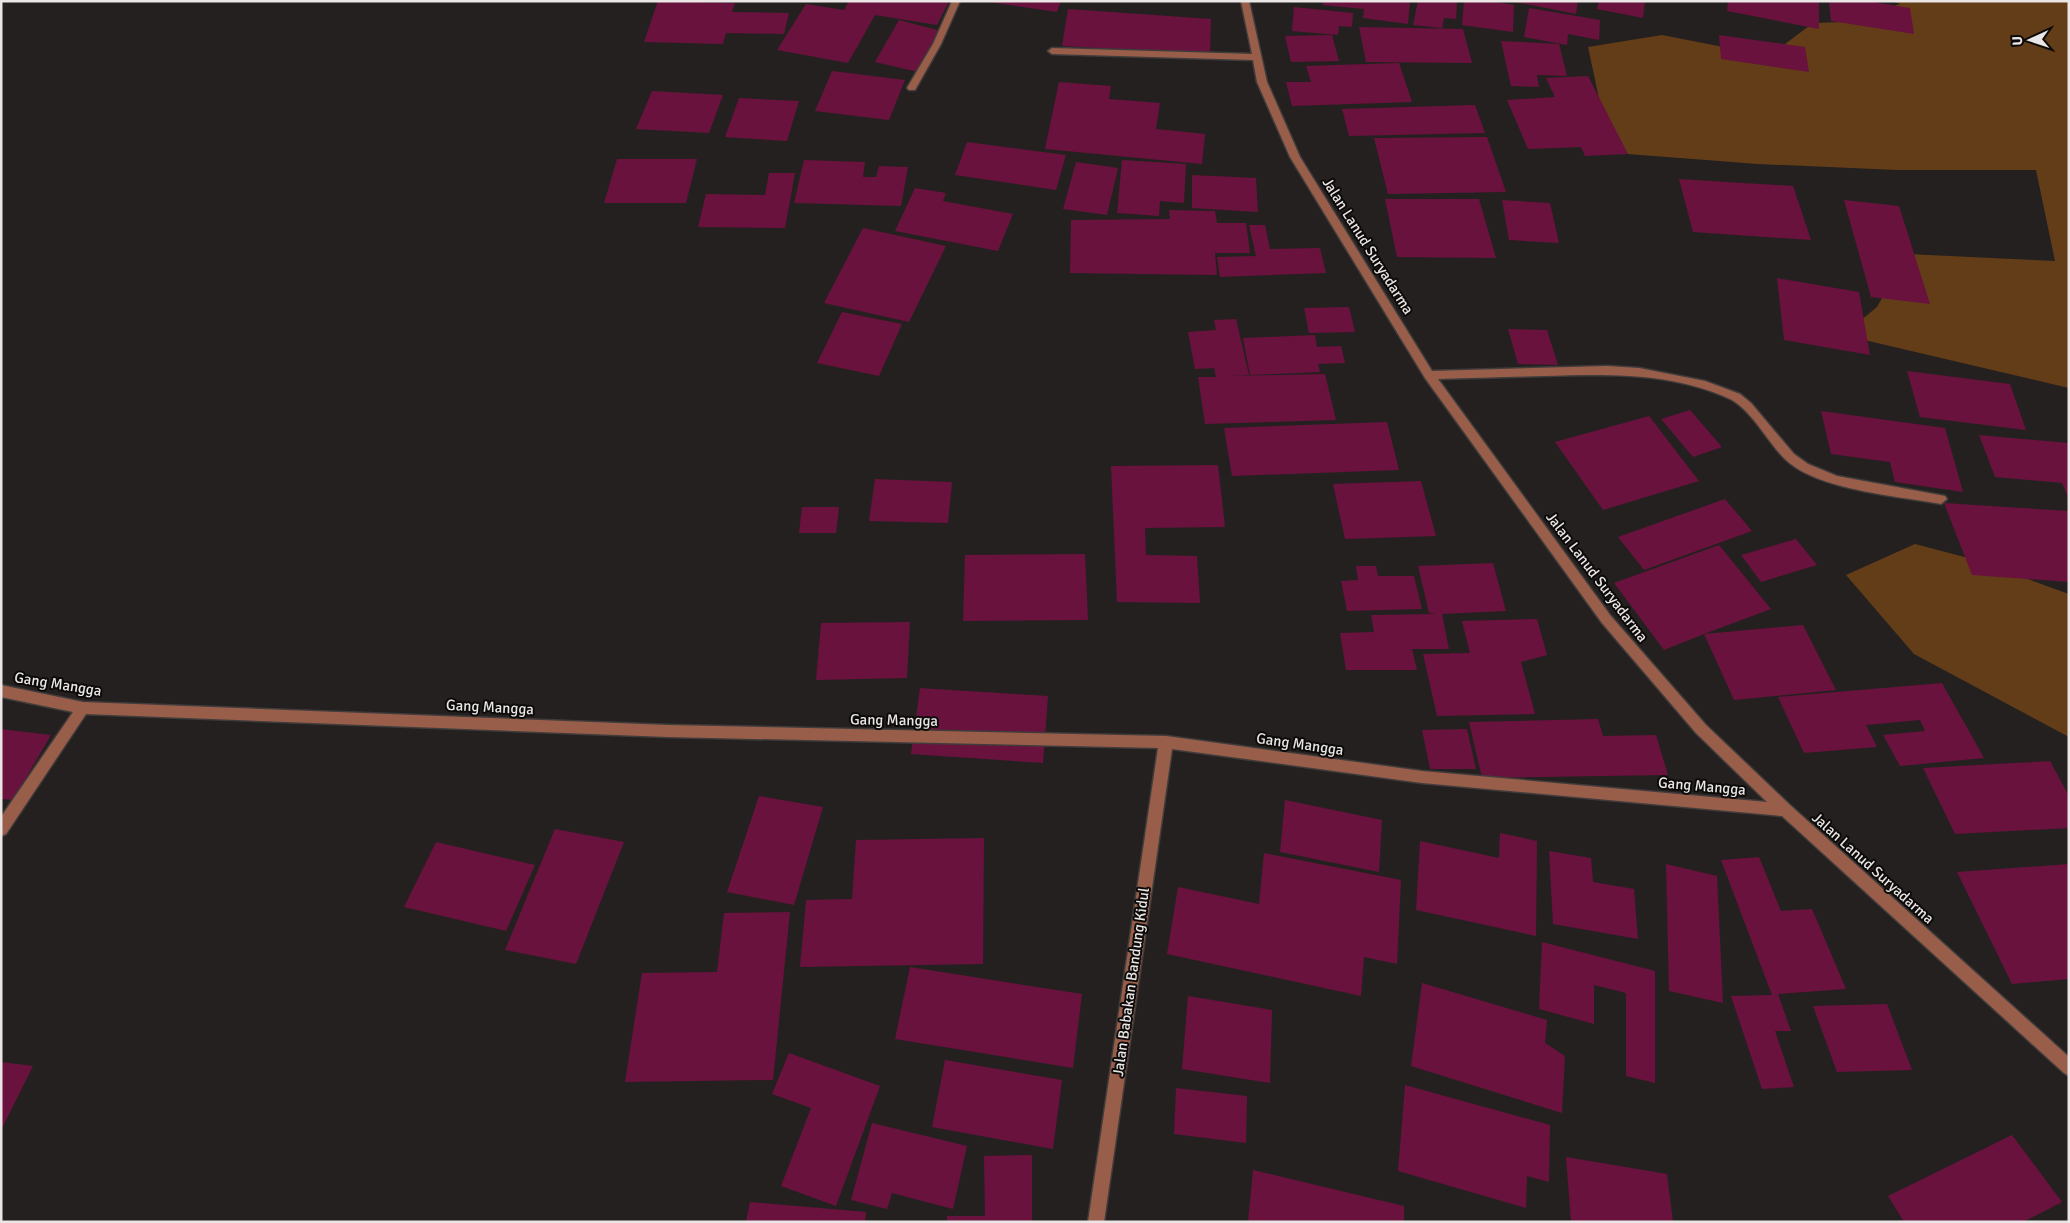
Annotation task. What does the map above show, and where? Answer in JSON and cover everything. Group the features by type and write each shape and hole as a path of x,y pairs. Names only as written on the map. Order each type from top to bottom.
{"street":[{"path":"912,88 937,44 956,1"},
{"name":"Jalan Lanud Suryadarma","path":"1245,1 1262,82 1295,157 1429,375 1606,619 1701,729 1785,810 2069,1068"},
{"path":"1052,50 1256,57"},
{"path":"1429,375 1607,370 1638,372 1705,385 1736,397 1747,406 1790,457 1819,475 1836,480 1941,499"},
{"name":"Gang Mangga","path":"1,691 83,708 342,716 668,731 1166,742 1422,777 1785,810"},
{"path":"1,828 83,708"},
{"name":"Jalan Babakan Bandung Kidul","path":"1096,1222 1166,742"}],"shaded area":[{"path":"1892,1 2069,1 2069,388 1843,335 1877,307 1907,254 2055,261 2036,170 1897,170 1758,164 1628,154 1610,150 1588,47 1662,35 1769,56 1813,23 1844,22 1900,4"},
{"path":"1915,544 1972,559 2069,594 2069,737 1914,654 1846,575"}],"building":[{"path":"658,1 735,3 732,12 789,13 784,34 726,33 723,44 644,42"},
{"path":"849,1 949,1 937,25 875,15 848,63 777,50 806,4 844,10"},
{"path":"983,1 1061,1 1057,12"},
{"path":"1323,1 1410,1 1408,24 1363,18 1364,9 1323,5"},
{"path":"1418,1 1457,1 1456,19 1444,18 1442,28 1413,25"},
{"path":"1464,1 1490,1 1514,5 1513,32 1462,25"},
{"path":"1511,1 1578,1 1576,14"},
{"path":"1599,1 1645,1 1643,18 1597,9"},
{"path":"1728,1 1819,1 1819,29 1727,11"},
{"path":"1829,1 1867,1 1910,8 1914,34 1831,21"},
{"path":"1294,7 1353,13 1352,27 1339,26 1338,35 1292,31"},
{"path":"1529,8 1600,20 1599,40 1568,34 1567,45 1524,37"},
{"path":"1068,9 1211,19 1210,54 1062,46"},
{"path":"899,20 941,31 918,72 875,62"},
{"path":"1359,27 1463,29 1472,63 1366,62"},
{"path":"1332,35 1339,61 1291,62 1285,36"},
{"path":"1719,35 1805,47 1809,72 1721,59"},
{"path":"1501,41 1559,44 1567,76 1537,75 1539,87 1511,86"},
{"path":"1399,63 1412,102 1292,106 1286,82 1311,82 1306,66"},
{"path":"832,71 905,80 889,120 815,111"},
{"path":"1588,76 1628,154 1585,156 1581,147 1528,149 1507,100 1555,97 1546,78"},
{"path":"1059,82 1111,86 1109,99 1160,103 1156,129 1205,134 1202,164 1045,149"},
{"path":"652,91 723,95 709,133 636,129"},
{"path":"739,98 799,101 787,141 725,137"},
{"path":"1475,105 1485,133 1349,136 1342,109"},
{"path":"1487,137 1506,192 1388,194 1374,138"},
{"path":"967,142 1066,155 1056,190 955,175"},
{"path":"617,159 697,159 686,203 604,203"},
{"path":"804,160 865,162 863,177 876,177 879,166 908,167 901,206 794,203"},
{"path":"1122,160 1186,164 1184,203 1160,201 1159,216 1117,213"},
{"path":"1076,162 1118,168 1107,215 1063,209"},
{"path":"769,173 795,173 785,228 698,227 706,194 765,195"},
{"path":"1192,175 1256,178 1258,212 1192,208"},
{"path":"1679,179 1793,186 1811,240 1693,232"},
{"path":"915,188 946,193 943,201 1013,214 998,251 895,231"},
{"path":"1385,199 1479,199 1496,258 1397,257"},
{"path":"1502,200 1550,203 1559,243 1509,240"},
{"path":"1844,200 1899,206 1930,304 1871,297"},
{"path":"1169,210 1215,211 1217,223 1246,223 1250,253 1215,253 1217,275 1070,273 1071,220 1170,219"},
{"path":"1249,225 1265,225 1270,249 1320,248 1326,273 1220,277 1217,257 1256,256"},
{"path":"863,228 946,246 909,322 824,303"},
{"path":"1777,278 1859,292 1870,355 1784,340"},
{"path":"1349,307 1355,332 1309,333 1304,308"},
{"path":"842,312 902,324 879,376 817,363"},
{"path":"1236,319 1249,375 1229,376 1325,374 1336,420 1205,424 1198,377 1216,377 1214,368 1195,369 1188,332 1216,330 1214,320"},
{"path":"1508,329 1547,330 1558,365 1518,364"},
{"path":"1315,335 1317,347 1341,346 1345,363 1318,364 1320,372 1250,375 1243,338"},
{"path":"1907,371 2010,384 2026,430 1920,417"},
{"path":"1690,410 1722,447 1693,457 1661,419"},
{"path":"1821,411 1945,428 1963,492 1895,482 1890,462 1831,454"},
{"path":"1649,416 1699,481 1603,510 1555,442"},
{"path":"1387,422 1399,470 1232,476 1224,428"},
{"path":"1979,435 2069,443 2069,499 2062,483 1995,477"},
{"path":"1218,465 1225,527 1145,528 1146,555 1197,556 1200,603 1117,602 1111,466"},
{"path":"875,479 952,482 948,523 869,521"},
{"path":"1421,481 1436,536 1345,539 1333,484"},
{"path":"1725,499 1752,531 1644,570 1618,537"},
{"path":"1944,503 2069,511 2069,582 1972,575"},
{"path":"802,507 839,507 836,533 799,533"},
{"path":"1796,539 1817,565 1761,582 1741,555"},
{"path":"1719,545 1771,609 1664,650 1614,583"},
{"path":"1085,554 1088,620 963,621 965,555"},
{"path":"1493,563 1506,611 1442,614 1449,649 1412,649 1417,670 1346,670 1340,633 1374,632 1371,615 1436,614 1429,613 1418,566"},
{"path":"1356,566 1376,566 1378,576 1414,576 1422,609 1347,611 1341,581 1358,580"},
{"path":"1537,619 1547,655 1521,662 1535,714 1437,716 1423,654 1470,653 1462,621"},
{"path":"910,622 907,678 816,680 821,623"},
{"path":"1803,625 1836,690 1734,700 1704,634"},
{"path":"1942,683 1984,758 1900,766 1883,735 1925,731 1920,720 1866,725 1877,747 1804,753 1778,697"},
{"path":"920,688 1048,696 1043,763 911,754"},
{"path":"1598,719 1603,736 1656,735 1668,775 1482,778 1469,722"},
{"path":"1,729 51,735 13,800 1,799"},
{"path":"1467,729 1476,769 1430,769 1422,730"},
{"path":"2050,761 2069,796 2069,828 1955,834 1923,768"},
{"path":"759,796 823,807 794,905 727,892"},
{"path":"1285,800 1382,820 1379,872 1280,852"},
{"path":"555,829 624,842 576,964 505,950"},
{"path":"1500,833 1537,841 1536,936 1416,910 1420,841 1499,858"},
{"path":"984,838 983,964 800,967 806,900 852,899 856,840"},
{"path":"436,842 535,865 506,931 404,907"},
{"path":"1549,851 1591,858 1593,882 1634,889 1638,939 1553,924"},
{"path":"1264,853 1401,880 1397,964 1364,957 1361,996 1167,954 1178,887 1259,904"},
{"path":"1759,857 1781,911 1812,909 1846,989 1778,994 1791,1031 1775,1031 1794,1087 1762,1089 1731,996 1772,995 1721,860"},
{"path":"1666,864 1717,876 1723,1003 1669,991"},
{"path":"2069,864 2069,979 2012,984 1957,872"},
{"path":"790,912 773,1080 625,1082 642,973 717,972 724,913"},
{"path":"1542,942 1655,971 1655,1083 1626,1076 1626,993 1594,985 1594,1024 1539,1009"},
{"path":"910,967 1082,994 1073,1068 895,1039"},
{"path":"1422,983 1547,1020 1545,1043 1565,1056 1562,1113 1411,1066"},
{"path":"1188,996 1272,1010 1270,1083 1182,1069"},
{"path":"1887,1004 1912,1070 1837,1072 1813,1006"},
{"path":"789,1053 880,1086 836,1206 781,1186 811,1108 772,1094"},
{"path":"945,1060 1062,1080 1053,1149 932,1127"},
{"path":"1,1062 33,1066 1,1130"},
{"path":"1405,1085 1550,1125 1549,1182 1527,1176 1526,1208 1398,1171"},
{"path":"1176,1088 1247,1096 1246,1143 1174,1134"},
{"path":"872,1123 967,1146 953,1209 892,1193 887,1209 851,1200"},
{"path":"2012,1135 2062,1202 2023,1222 1904,1222 1888,1196"},
{"path":"1032,1155 1032,1222 947,1222 947,1216 985,1216 984,1156"},
{"path":"1566,1157 1667,1174 1673,1222 1571,1222"},
{"path":"1253,1170 1404,1206 1404,1222 1248,1222"},
{"path":"750,1202 866,1212 865,1222 746,1222"}]}
